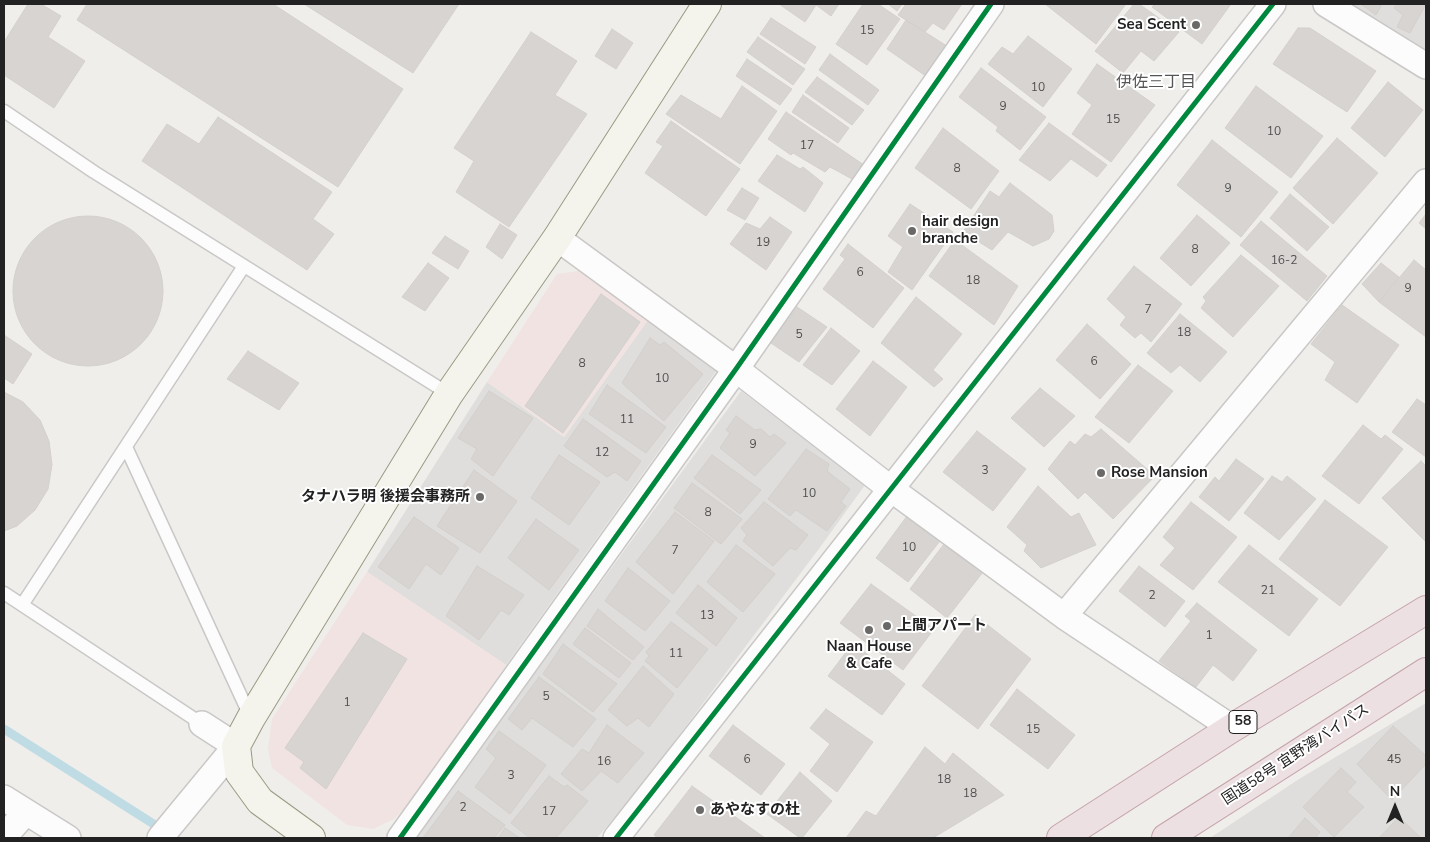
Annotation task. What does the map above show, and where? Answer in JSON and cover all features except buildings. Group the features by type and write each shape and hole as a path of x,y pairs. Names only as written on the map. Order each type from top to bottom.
{"highway":[{"name":"58","path":"1062,838 1232,728 1426,610"},
{"name":"国道58号 宜野湾バイパス","path":"1166,838 1426,672"}],"street":[{"path":"166,829 236,746 251,718 450,394 557,238 707,4"},
{"path":"400,838 736,369 991,4"},
{"path":"616,838 1273,4"},
{"path":"1326,4 1426,66"},
{"path":"1064,616 1426,182"},
{"path":"557,238 736,369 891,490 1064,616 1232,728"},
{"path":"202,724 236,746"},
{"path":"236,746 239,772 260,801 306,837"},
{"path":"4,798 68,838"},
{"path":"4,837 26,812"}],"lane":[{"path":"4,111 94,172 450,394"},
{"path":"22,605 244,266"},
{"path":"126,447 251,718"},
{"path":"4,593 202,724"}],"shaded area":[{"path":"1350,4 1426,4 1426,50"},
{"path":"579,271 648,320 564,437 487,382 557,274"},
{"path":"648,320 717,370 506,665 367,572 487,382 564,437"},
{"path":"741,391 865,485 821,546 641,786 597,838 414,838"},
{"path":"367,572 506,665 409,804 394,819 373,829 347,825 272,768 268,749 272,719"},
{"path":"1426,703 1426,838 1210,838 1299,779"}],"waterway":[{"path":"4,729 163,830"}],"cycle path":[{"path":"400,838 736,369 991,4"},
{"path":"616,838 1273,4"}],"place":[{"name":"Sea Scent","path":"1196,25"},
{"name":"hair design branche","path":"912,231"},
{"name":"Rose Mansion","path":"1101,473"},
{"name":"タナハラ明 後援会事務所","path":"480,497"},
{"name":"上間アパート","path":"887,626"},
{"name":"Naan House & Cafe","path":"869,630"},
{"name":"あやなすの杜","path":"700,810"}],"district":[{"name":"伊佐三丁目","path":"1156,83"}]}
